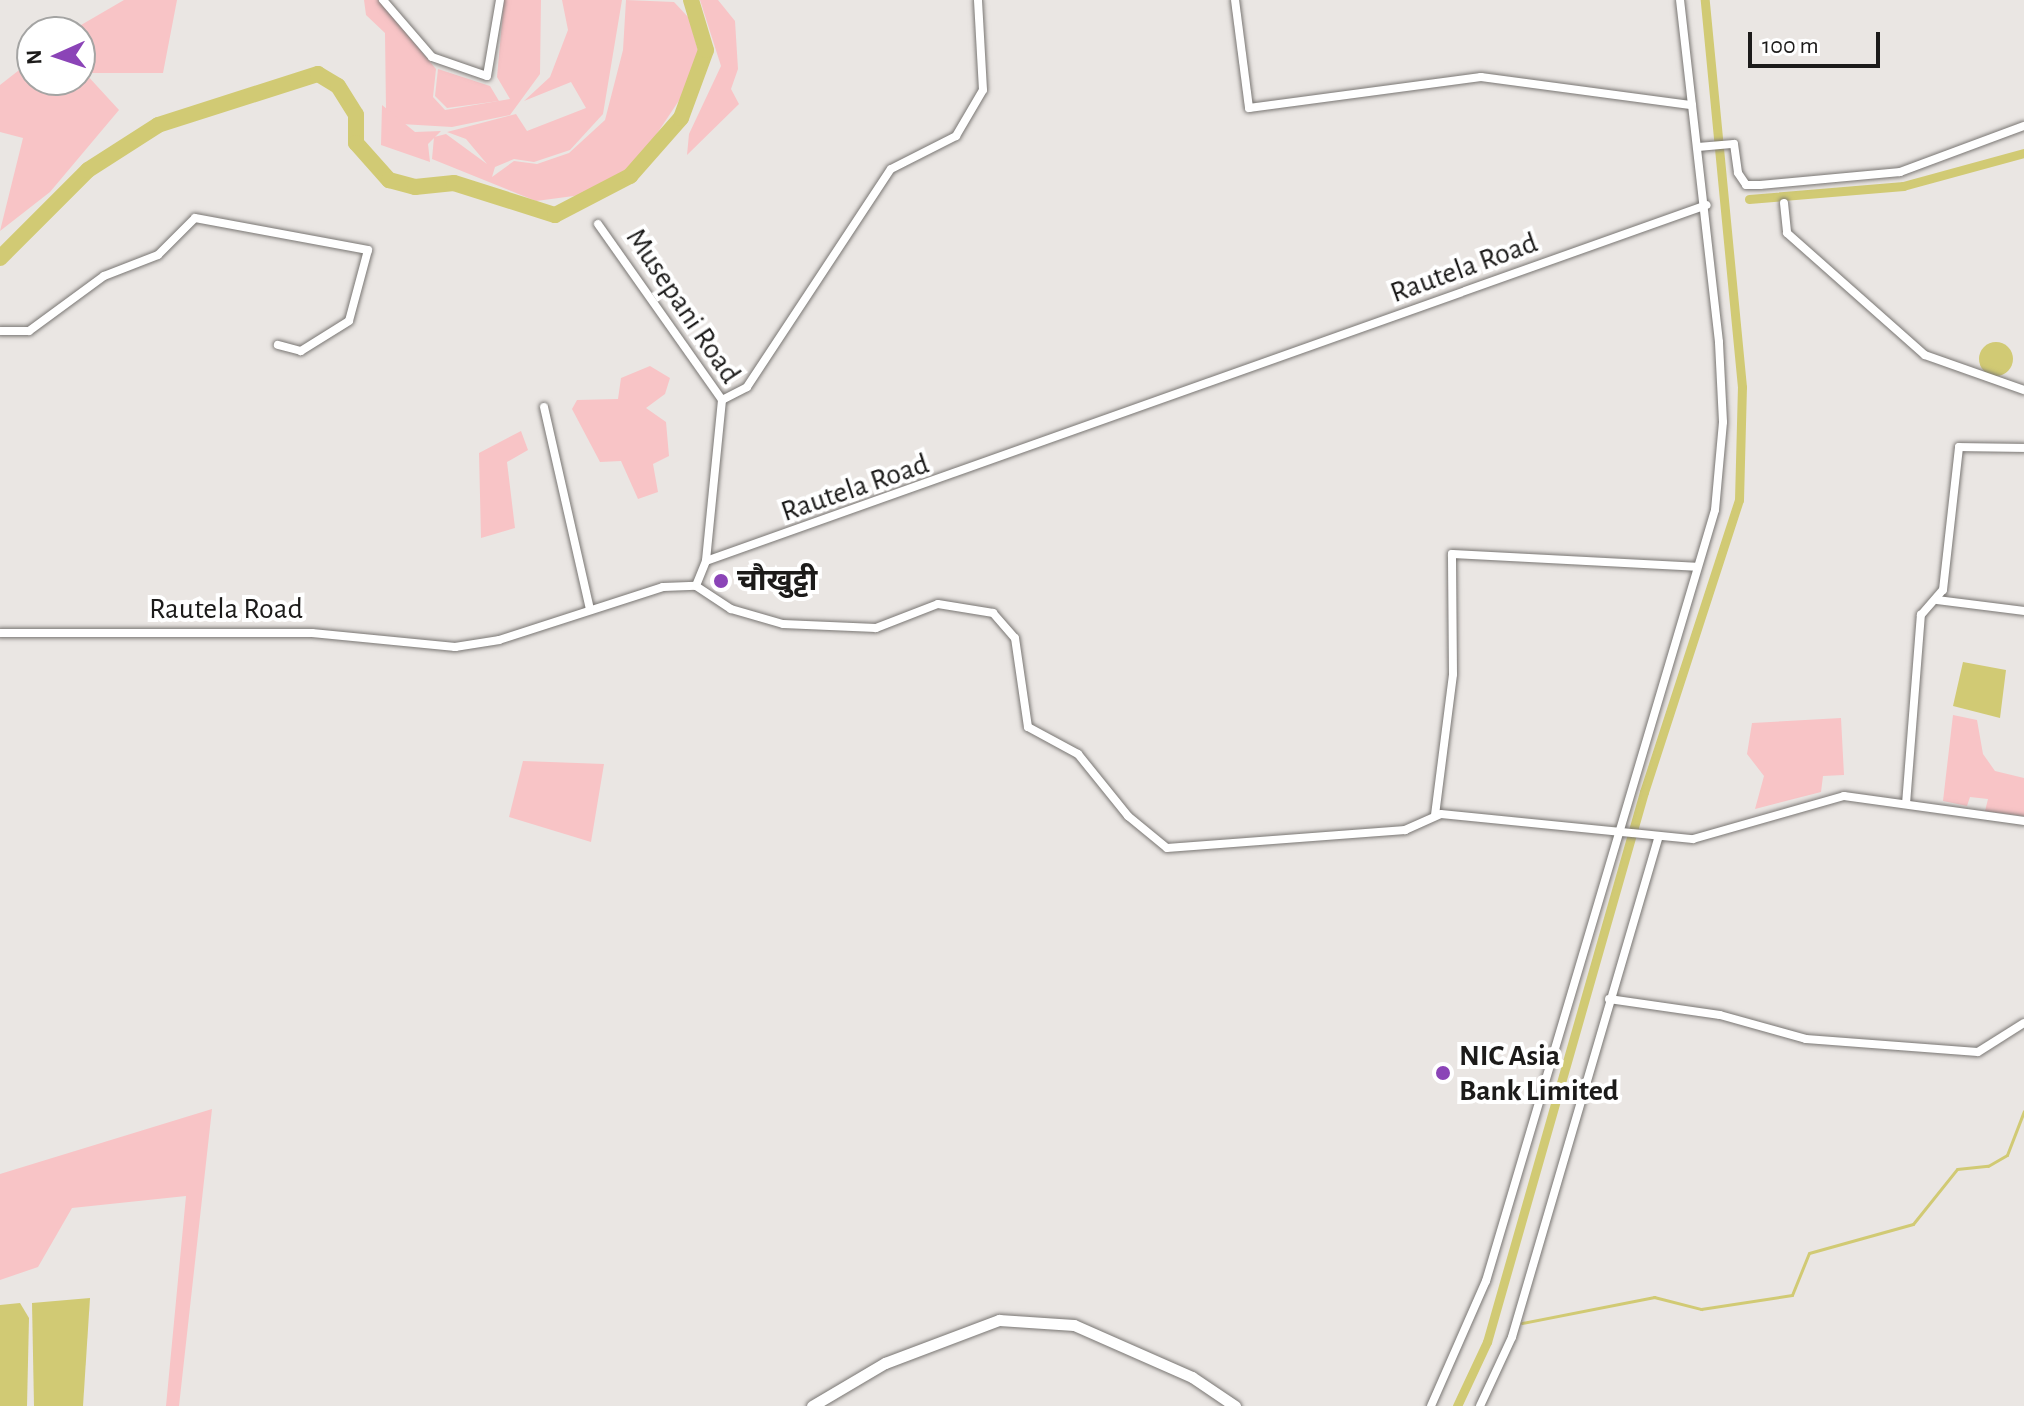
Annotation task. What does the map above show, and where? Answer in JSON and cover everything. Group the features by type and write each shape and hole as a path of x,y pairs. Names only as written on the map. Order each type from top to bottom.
{"street":[{"path":"383,0 432,57 487,76 500,0"},
{"path":"722,400 747,387 891,169 956,136 983,90 978,0"},
{"path":"1235,0 1249,108 1481,77 1692,105"},
{"path":"1431,1406 1486,1281 1613,836 1715,510 1723,422 1707,205 1680,0"},
{"path":"1701,147 1729,144 1746,185 1760,185 1900,172 2024,126"},
{"path":"1784,203 1787,233 1925,355 2024,390"},
{"name":"Rautela Road","path":"706,561 1707,205"},
{"path":"0,331 29,331 104,276 158,255 195,218 368,250 349,321 301,351 278,345"},
{"name":"Musepani Road","path":"598,224 722,400 706,561"},
{"path":"544,407 590,610"},
{"path":"1906,804 1921,615 1937,600 1959,447 2024,448"},
{"path":"1435,815 1453,674 1452,554 1697,567"},
{"path":"706,561 696,586 731,609 783,624 876,628 938,604 993,613 1015,638 1028,727 1078,754 1128,816 1167,848 1405,830 1435,815 1613,836 1625,834 1654,840 1693,839 1814,799 1906,804 2024,821"},
{"name":"Rautela Road","path":"0,633 312,633 455,647 663,587 696,586"},
{"path":"1937,600 2024,611"},
{"path":"1480,1406 1512,1337 1654,840"},
{"path":"1609,999 1720,1015 1806,1039 1978,1052 2024,1023"},
{"path":"812,1406 885,1363 999,1320 1074,1325 1192,1377 1235,1406"}],"shaded area":[{"path":"124,0 177,0 163,73 96,73 96,16"},
{"path":"364,0 378,0 436,69 433,97 445,110 510,99 497,77 504,0 541,0 540,74 510,115 452,127 401,124 386,110 385,33 366,15"},
{"path":"562,0 622,0 603,114 570,150 534,162 514,159 495,167 492,177 514,161 537,164 569,153 605,120 623,50 626,0 674,2 689,18 698,51 692,81 650,144 622,173 581,195 536,201 432,159 434,137 446,134 487,164 466,139 447,132 516,114 527,131 586,108 571,82 524,101 550,77 568,30"},
{"path":"700,0 718,0 735,21 738,69 731,89 739,104 687,155 689,134 721,66"},
{"path":"438,69 490,86 499,101 447,108 435,96"},
{"path":"16,72 16,96 96,96 96,85 119,110 50,192 0,231 23,138 0,132 0,85"},
{"path":"382,105 415,132 441,131 428,144 430,162 381,145"},
{"path":"1996,342 2008,347 2013,359 2008,371 1996,376 1984,371 1979,359 1984,347"},
{"path":"650,366 670,378 665,394 646,408 666,422 669,456 653,464 658,492 638,499 621,461 600,462 572,409 577,400 618,399 621,378"},
{"path":"521,431 528,450 507,462 515,528 481,538 479,453"},
{"path":"1963,662 2006,670 2000,718 1953,706"},
{"path":"1953,715 1977,720 1983,754 1995,771 2024,778 2024,816 1985,811 1988,799 1970,797 1967,806 1943,801"},
{"path":"1841,718 1844,775 1823,776 1821,792 1755,809 1764,776 1747,754 1752,723"},
{"path":"523,761 604,764 591,842 509,817"},
{"path":"212,1109 179,1406 166,1406 186,1196 72,1208 38,1267 0,1280 0,1174"},
{"path":"90,1298 83,1406 34,1406 32,1303"},
{"path":"20,1303 29,1318 27,1406 0,1406 0,1305"}],"waterway":[{"path":"0,258 88,170 158,125 318,74 338,86 356,115 356,143 389,180 415,187 454,183 555,215 630,176 681,118 706,50 691,0"},
{"path":"1457,1406 1487,1342 1644,792 1739,500 1742,387 1705,0"},
{"path":"1749,199 1903,186 2024,153"},
{"path":"1522,1323 1654,1297 1701,1309 1792,1295 1809,1253 1913,1224 1957,1169 1988,1166 2007,1155 2024,1111"}],"place":[{"name":"चौखुट्टी","path":"721,581"},
{"name":"NIC Asia Bank Limited","path":"1443,1073"}]}
